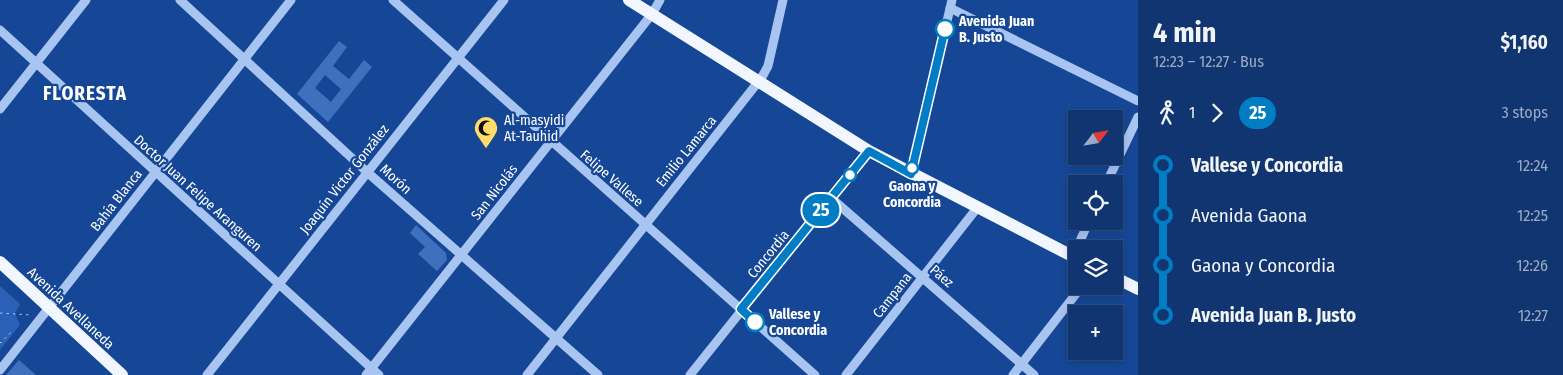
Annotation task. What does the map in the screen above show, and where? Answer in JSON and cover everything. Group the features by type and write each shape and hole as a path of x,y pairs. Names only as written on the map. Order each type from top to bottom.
{"main road":[{"path":"629,0 869,151 1068,254"},
{"name":"Avenida Avellaneda","path":"0,262 122,375"},
{"path":"1123,282 1138,289"}],"street":[{"path":"0,109 86,0"},
{"name":"Morón","path":"180,0 367,172 598,375"},
{"name":"Bahía Blanca","path":"0,370 291,0"},
{"name":"Felipe Vallese","path":"393,0 815,375"},
{"name":"Joaquín Victor González","path":"207,375 504,0"},
{"name":"San Nicolás","path":"369,372 652,14 660,0"},
{"name":"Emilio Lamarca","path":"527,375 758,82 768,66 783,0"},
{"path":"911,174 951,4 1138,101"},
{"name":"Doctor Juan Felipe Aranguren","path":"0,30 278,285 369,372 379,375"},
{"path":"1110,175 1138,117"},
{"name":"Concordia","path":"690,375 869,151"},
{"name":"Páez","path":"831,198 1034,375"},
{"name":"Campana","path":"846,375 977,208"},
{"path":"1013,375 1075,295"}],"path":[{"path":"0,313 35,316"},
{"path":"0,342 11,332"}],"shaded area":[{"path":"0,286 20,304 15,313 20,325 0,350"}],"building":[{"path":"339,41 347,47 333,66 349,79 364,60 372,67 328,122 297,94","holes":["325,75 341,89 331,102 315,88"]},
{"path":"416,225 446,253 447,260 437,271 418,254 425,247 410,233"},
{"path":"19,360 36,375 6,375"}],"bus line":[{"name":"25","path":"755,322 741,309 869,151 911,174 945,29"}],"place":[{"name":"Avenida Juan B. Justo","path":"945,29"},
{"name":"Al-masyidi At-Tauhid","path":"486,149"},
{"name":"Gaona y Concordia","path":"912,168"},
{"name":"Vallese y Concordia","path":"755,322"}],"district":[{"name":"FLORESTA","path":"85,93"}]}
